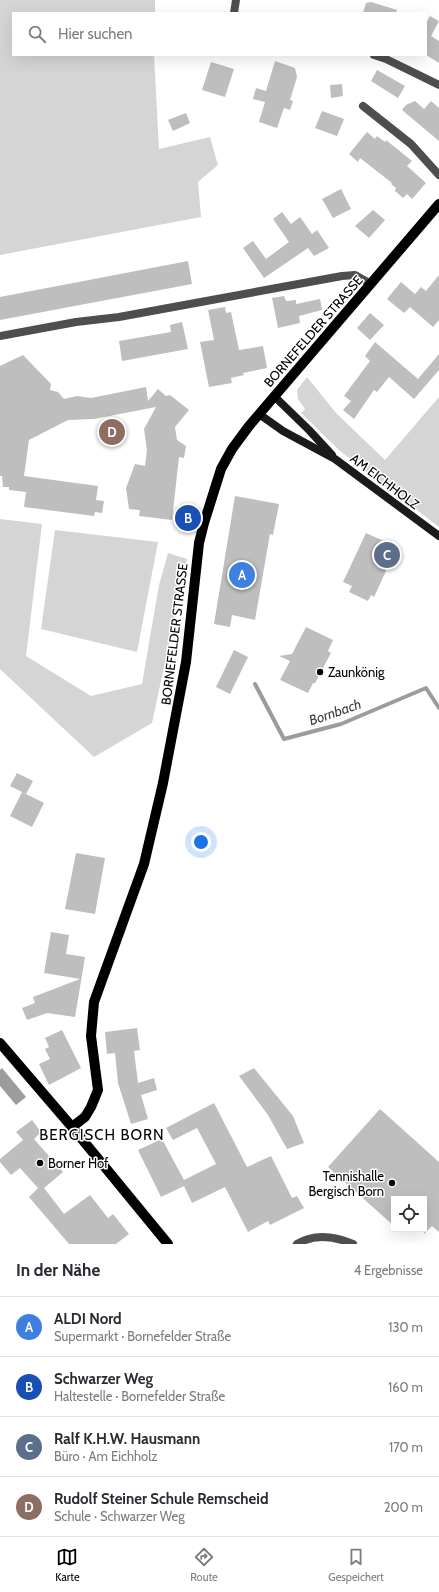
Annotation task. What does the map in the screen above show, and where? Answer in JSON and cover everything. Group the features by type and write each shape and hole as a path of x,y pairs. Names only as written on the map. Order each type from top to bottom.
{"main road":[{"name":"BORNEFELDER STRASSE","path":"72,1127 85,1117 98,1090 91,1036 94,1002 144,864 163,784 186,662 199,543 221,469 237,442 259,414 439,204"},
{"name":"AM EICHHOLZ","path":"274,396 309,430 335,459"},
{"name":"AM EICHHOLZ","path":"259,414 283,431 335,459 439,536"},
{"path":"0,1043 72,1127 168,1244"}],"street":[{"path":"234,12 236,0"},
{"path":"377,56 439,85"},
{"path":"363,106 412,144 439,175"},
{"path":"0,336 76,322 119,317 342,276 355,275 371,284"},
{"path":"297,1244 311,1238 330,1236 353,1244"}],"shaded area":[{"path":"0,0 155,0 155,12 12,12 12,56 154,56 159,149 210,137 218,165 198,182 201,217 0,255"},
{"path":"307,377 336,413 385,460 439,397 439,527 340,451 301,413 305,409 298,399 297,390"},
{"path":"0,519 42,524 26,656 91,696 142,684 159,585 168,553 187,559 152,723 94,757 0,669"},
{"path":"55,530 158,542 137,652 41,629"},
{"path":"2,1068 26,1097 16,1105 0,1086 0,1070"}],"building":[{"path":"371,2 397,10 396,12 363,12 366,3"},
{"path":"430,16 439,21 431,36 439,41 439,63 427,56 427,21"},
{"path":"275,61 295,68 297,77 290,100 293,101 290,110 284,108 277,128 259,122 265,102 253,99 256,88 266,91"},
{"path":"211,62 234,69 225,97 202,90"},
{"path":"377,70 405,86 398,98 371,81"},
{"path":"342,84 343,96 331,98 330,85"},
{"path":"415,101 424,109 431,101 439,108 439,141 402,110 406,105"},
{"path":"322,111 344,119 337,136 315,128"},
{"path":"186,113 190,123 173,131 168,120"},
{"path":"367,132 375,139 377,136 385,142 386,140 412,161 407,166 426,183 412,199 407,194 403,198 395,191 396,188 391,184 392,183 360,158 358,162 349,154"},
{"path":"341,189 351,209 333,218 322,199"},
{"path":"373,210 385,220 369,238 355,226"},
{"path":"282,212 291,224 300,217 312,234 317,230 329,248 314,256 308,248 264,278 243,248 253,241 266,259 289,242 273,219"},
{"path":"188,261 192,284 0,320 0,297"},
{"path":"439,275 439,320 433,327 410,307 404,313 387,299 401,282 415,294 421,287 426,291"},
{"path":"284,296 286,301 296,300 296,304 320,299 322,310 299,316 300,323 278,328 272,298"},
{"path":"225,307 226,313 231,312 239,350 263,346 267,368 243,373 244,375 231,378 232,383 209,387 200,342 214,340 208,310"},
{"path":"370,313 384,325 370,340 357,328"},
{"path":"182,322 188,349 122,361 119,341 171,332 170,325"},
{"path":"375,342 418,379 439,354 439,370 414,399 389,377 377,392 374,390 354,419 343,410 351,401 344,396 370,361 365,356"},
{"path":"23,355 51,384 50,390 58,392 64,399 77,396 91,398 146,387 148,401 158,389 166,396 170,395 189,410 175,427 177,440 186,446 184,458 179,457 172,520 139,516 140,510 129,509 126,488 135,464 145,466 147,450 144,429 156,407 94,419 68,420 29,440 24,476 98,486 96,500 104,501 102,513 95,512 94,516 24,507 26,492 9,490 9,487 3,487 2,476 0,476 0,366"},
{"path":"235,496 279,504 273,535 270,534 255,620 232,615 230,627 214,624"},
{"path":"366,533 397,547 374,597 371,595 368,601 349,592 352,586 343,582"},
{"path":"306,627 333,640 328,651 331,653 308,693 280,680 290,661 279,656 292,654"},
{"path":"234,650 248,657 230,694 216,687"},
{"path":"17,773 33,781 26,794 10,786"},
{"path":"22,792 44,803 32,827 10,816"},
{"path":"76,853 105,858 95,914 65,909"},
{"path":"51,932 69,935 66,954 85,957 75,1017 47,1013 27,1020 22,1008 35,1003 33,997 80,979 44,973"},
{"path":"137,1028 140,1050 134,1051 138,1083 154,1078 157,1090 141,1095 148,1119 131,1124 118,1083 115,1053 107,1054 105,1032"},
{"path":"62,1030 81,1068 49,1085 39,1064 50,1059 45,1049 49,1047 45,1038"},
{"path":"254,1068 293,1116 304,1143 287,1149 268,1115 239,1076"},
{"path":"214,1103 247,1167 271,1156 292,1198 297,1196 304,1208 270,1225 268,1221 248,1232 225,1187 192,1203 184,1186 161,1197 138,1150 162,1139 184,1180 216,1164 197,1128 173,1140 166,1128"},
{"name":"Tennishalle Bergisch Born","path":"380,1109 439,1162 439,1232 432,1226 427,1231 427,1196 391,1196 391,1223 328,1167"},
{"path":"32,1120 41,1132 34,1139 63,1172 44,1188 64,1214 90,1195 108,1218 113,1214 129,1234 116,1244 69,1244 29,1197 38,1188 20,1168 11,1175 0,1162 0,1159 23,1140 16,1132"}],"waterway":[{"name":"Bornbach","path":"255,684 284,739 341,724 426,688 439,708"}],"place":[{"name":"Rudolf Steiner Schule Remscheid","path":"112,432"},
{"name":"Schwarzer Weg","path":"188,518"},
{"name":"Ralf K.H.W. Hausmann","path":"387,555"},
{"name":"ALDI Nord","path":"242,575"},
{"name":"Zaunkönig","path":"320,672"},
{"name":"Borner Hof","path":"40,1163"},
{"name":"Tennishalle Bergisch Born","path":"392,1183"}],"district":[{"name":"BERGISCH BORN","path":"102,1135"}]}
